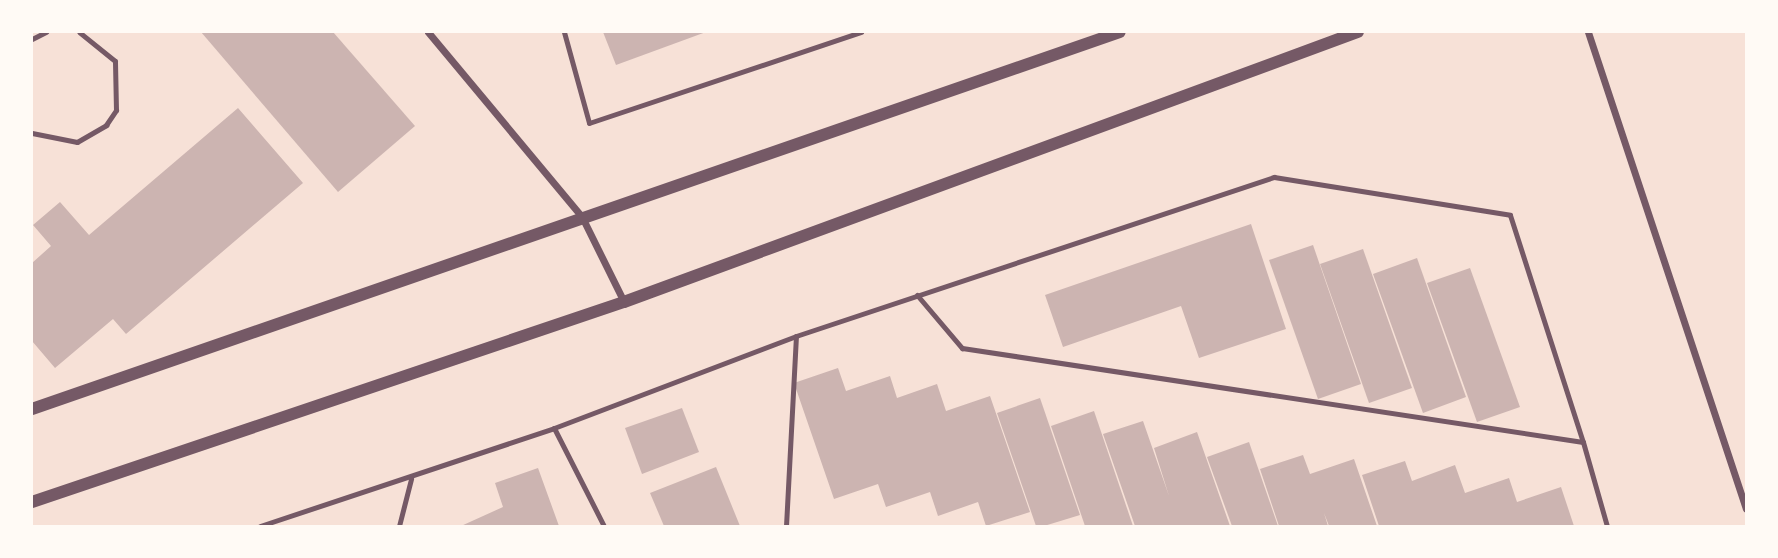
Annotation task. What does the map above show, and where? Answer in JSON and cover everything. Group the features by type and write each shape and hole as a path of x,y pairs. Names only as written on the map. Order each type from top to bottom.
{"street":[{"path":"428,32 582,217 624,302"},
{"path":"32,410 1120,32"},
{"path":"32,502 624,302 1358,32"},
{"path":"1588,32 1746,509"}],"lane":[{"path":"32,39 47,32"},
{"path":"32,133 77,142 106,125 116,110 115,61 79,32"},
{"path":"564,32 589,123 861,32"},
{"path":"260,527 554,428 796,336 1274,177 1510,215 1583,442 1607,527"},
{"path":"917,295 962,348 1583,442"},
{"path":"786,527 796,336"},
{"path":"554,428 604,527"},
{"path":"399,527 411,478"}],"building":[{"path":"201,32 333,32 415,126 338,192"},
{"path":"603,32 706,32 616,65"},
{"path":"238,108 303,183 126,334 113,319 55,368 32,341 32,263 51,246 33,225 60,202 89,235"},
{"path":"1251,224 1286,329 1199,358 1181,306 1063,347 1045,295"},
{"path":"1313,245 1361,384 1318,399 1269,260"},
{"path":"1363,249 1412,388 1369,403 1320,264"},
{"path":"1417,258 1466,397 1423,413 1373,274"},
{"path":"1470,268 1520,407 1477,422 1427,283"},
{"path":"838,368 846,391 890,376 897,398 937,384 946,411 990,396 1030,512 986,526 978,502 938,516 930,492 886,507 878,484 834,499 794,383"},
{"path":"1040,398 1080,515 1036,526 997,413"},
{"path":"682,408 699,452 642,474 625,428"},
{"path":"1094,411 1133,526 1085,526 1051,426"},
{"path":"1143,421 1169,496 1154,448 1197,432 1230,526 1135,526 1103,434"},
{"path":"1249,442 1278,526 1232,526 1207,457"},
{"path":"1303,455 1310,474 1354,459 1377,526 1329,526 1324,513 1328,526 1279,526 1260,469"},
{"path":"1405,461 1412,481 1455,465 1465,493 1509,478 1517,502 1561,487 1574,526 1379,526 1362,475"},
{"path":"716,467 740,526 664,526 650,493"},
{"path":"538,468 559,526 461,526 503,507 495,483"}]}
